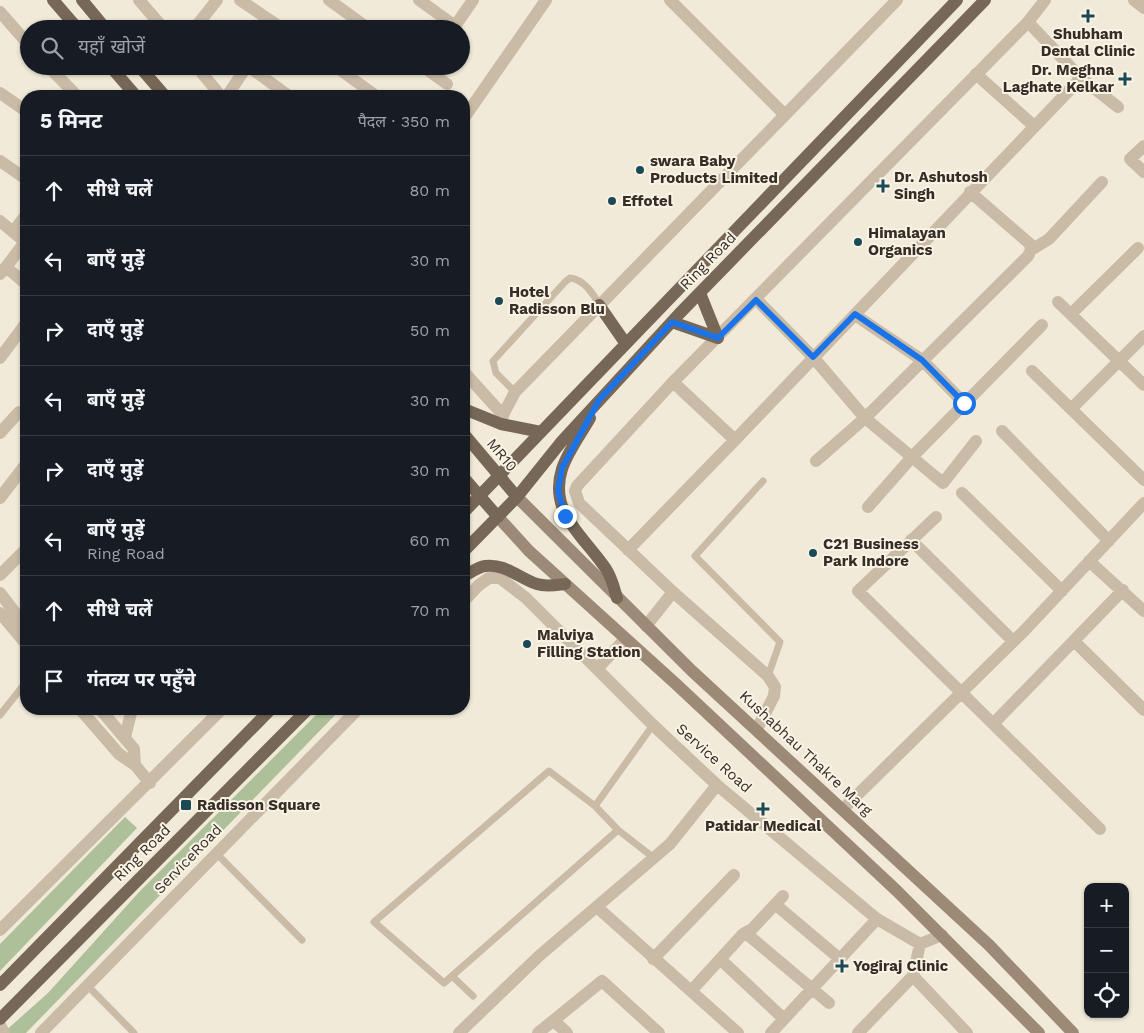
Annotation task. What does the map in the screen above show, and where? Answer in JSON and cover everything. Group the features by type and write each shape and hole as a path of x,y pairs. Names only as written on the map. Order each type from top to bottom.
{"main road":[{"path":"53,0 70,20"},
{"name":"Ring Road","path":"470,506 957,0"},
{"name":"Ring Road","path":"470,545 517,497 562,441 672,322 984,0"},
{"path":"85,1 99,20"},
{"path":"117,75 128,90"},
{"path":"147,75 160,90"},
{"path":"700,293 718,338"},
{"path":"599,305 626,344"},
{"path":"672,322 718,338"},
{"path":"599,400 562,468 558,491 565,516 606,568 612,580 617,598"},
{"path":"470,411 541,432"},
{"name":"MR10","path":"470,441 517,497"},
{"path":"470,485 529,551 897,890 1039,1033"},
{"name":"Kushabhau Thakre Marg","path":"517,497 692,672 990,945 1074,1033"},
{"path":"470,573 484,566 493,566 507,569 543,586 565,584"},
{"name":"Ring Road","path":"0,985 265,715"},
{"name":"Ring Road","path":"0,1020 302,715"}],"street":[{"path":"139,0 156,20"},
{"path":"201,20 217,0"},
{"path":"240,0 268,20"},
{"path":"329,0 357,20"},
{"path":"419,0 445,20"},
{"path":"459,20 472,0"},
{"path":"470,109 546,0"},
{"path":"670,0 786,115"},
{"path":"470,379 502,419 514,392 897,0"},
{"path":"756,729 774,696 775,687 768,676 673,592 579,503 576,491 577,486 673,382 756,300 1028,22 1046,0"},
{"path":"1134,0 1144,8"},
{"path":"0,12 20,35"},
{"path":"1028,22 1081,78 1118,107"},
{"path":"976,74 1034,126"},
{"path":"57,75 71,90"},
{"path":"204,75 216,90"},
{"path":"231,90 241,75"},
{"path":"260,75 281,90"},
{"path":"347,75 368,90"},
{"path":"436,75 447,84"},
{"path":"628,550 1081,78"},
{"path":"0,93 20,107"},
{"path":"1144,146 1130,159 1144,172"},
{"path":"0,161 20,175"},
{"path":"816,462 865,418 1028,256 1031,250 1049,239 1102,182"},
{"path":"970,192 1030,244 1031,250"},
{"path":"0,221 20,237"},
{"path":"13,232 20,223"},
{"path":"1071,314 1142,248"},
{"path":"20,250 3,271 20,281"},
{"path":"756,300 813,357 865,418 943,483 976,441"},
{"path":"1058,302 1144,385"},
{"path":"855,314 922,360 964,403"},
{"path":"868,507 912,457 1042,324"},
{"path":"0,358 20,330"},
{"path":"1071,409 1144,336"},
{"path":"1032,371 1144,480"},
{"path":"673,382 735,440"},
{"path":"0,433 15,414 20,412"},
{"path":"1002,430 1109,541"},
{"path":"0,498 20,472"},
{"path":"962,493 1062,590"},
{"path":"843,809 1013,641 1142,509"},
{"path":"936,517 858,591 1100,828"},
{"path":"912,540 1013,641"},
{"path":"0,575 20,555"},
{"path":"1090,561 1144,611"},
{"name":"Service Road","path":"470,595 489,578 500,578 526,598 653,725 717,785 876,919 920,944"},
{"path":"994,724 1123,590"},
{"path":"646,626 673,592"},
{"path":"0,593 20,618"},
{"path":"0,613 20,637"},
{"path":"598,668 625,639"},
{"path":"1074,641 1144,710"},
{"path":"85,715 119,754 135,765 150,783"},
{"path":"105,715 134,749 135,765"},
{"path":"125,737 130,715"},
{"path":"0,930 150,783 215,715"},
{"name":"ServiceRoad","path":"41,1033 352,715"},
{"path":"459,1033 539,956 598,908 670,844 717,785"},
{"path":"653,959 734,875"},
{"path":"691,991 743,934 752,929 780,900 840,959"},
{"path":"598,908 738,1033"},
{"path":"771,1033 876,919"},
{"path":"743,934 748,935 829,1003"},
{"path":"858,1033 913,976 920,944 942,935"},
{"path":"720,959 784,1019"},
{"path":"913,976 967,1033"},
{"path":"538,1033 602,981 659,1033"},
{"path":"554,1021 567,1033"},
{"path":"0,1024 4,1033"}],"lane":[{"path":"514,392 496,373 493,361 565,282 570,278 576,279 594,296 599,305"},
{"path":"763,481 695,556 780,642 768,676"},
{"path":"0,715 20,690"},
{"path":"595,806 653,725"},
{"path":"618,830 444,983 374,922 549,771 595,806 618,830 654,858"},
{"path":"216,853 302,940"},
{"path":"452,976 473,996"},
{"path":"87,985 134,1033"}],"green space":[{"path":"316,715 335,715 26,1033 3,1033 48,993 140,891"},
{"path":"125,817 137,828 0,971 0,944"}],"place":[{"name":"Shubham Dental Clinic","path":"1088,16"},
{"name":"Dr. Meghna Laghate Kelkar","path":"1125,79"},
{"name":"swara Baby Products Limited","path":"640,170"},
{"name":"Dr. Ashutosh Singh","path":"883,186"},
{"name":"Effotel","path":"612,201"},
{"name":"Himalayan Organics","path":"858,242"},
{"name":"Hotel Radisson Blu","path":"499,301"},
{"name":"C21 Business Park Indore","path":"813,553"},
{"name":"Malviya Filling Station","path":"527,644"},
{"name":"Radisson Square","path":"186,805"},
{"name":"Patidar Medical","path":"763,809"},
{"name":"Yogiraj Clinic","path":"842,966"}],"route":[{"path":"565,516 558,491 562,468 599,400 672,322 718,338 756,300 813,357 855,314 922,360 964,403"}]}
